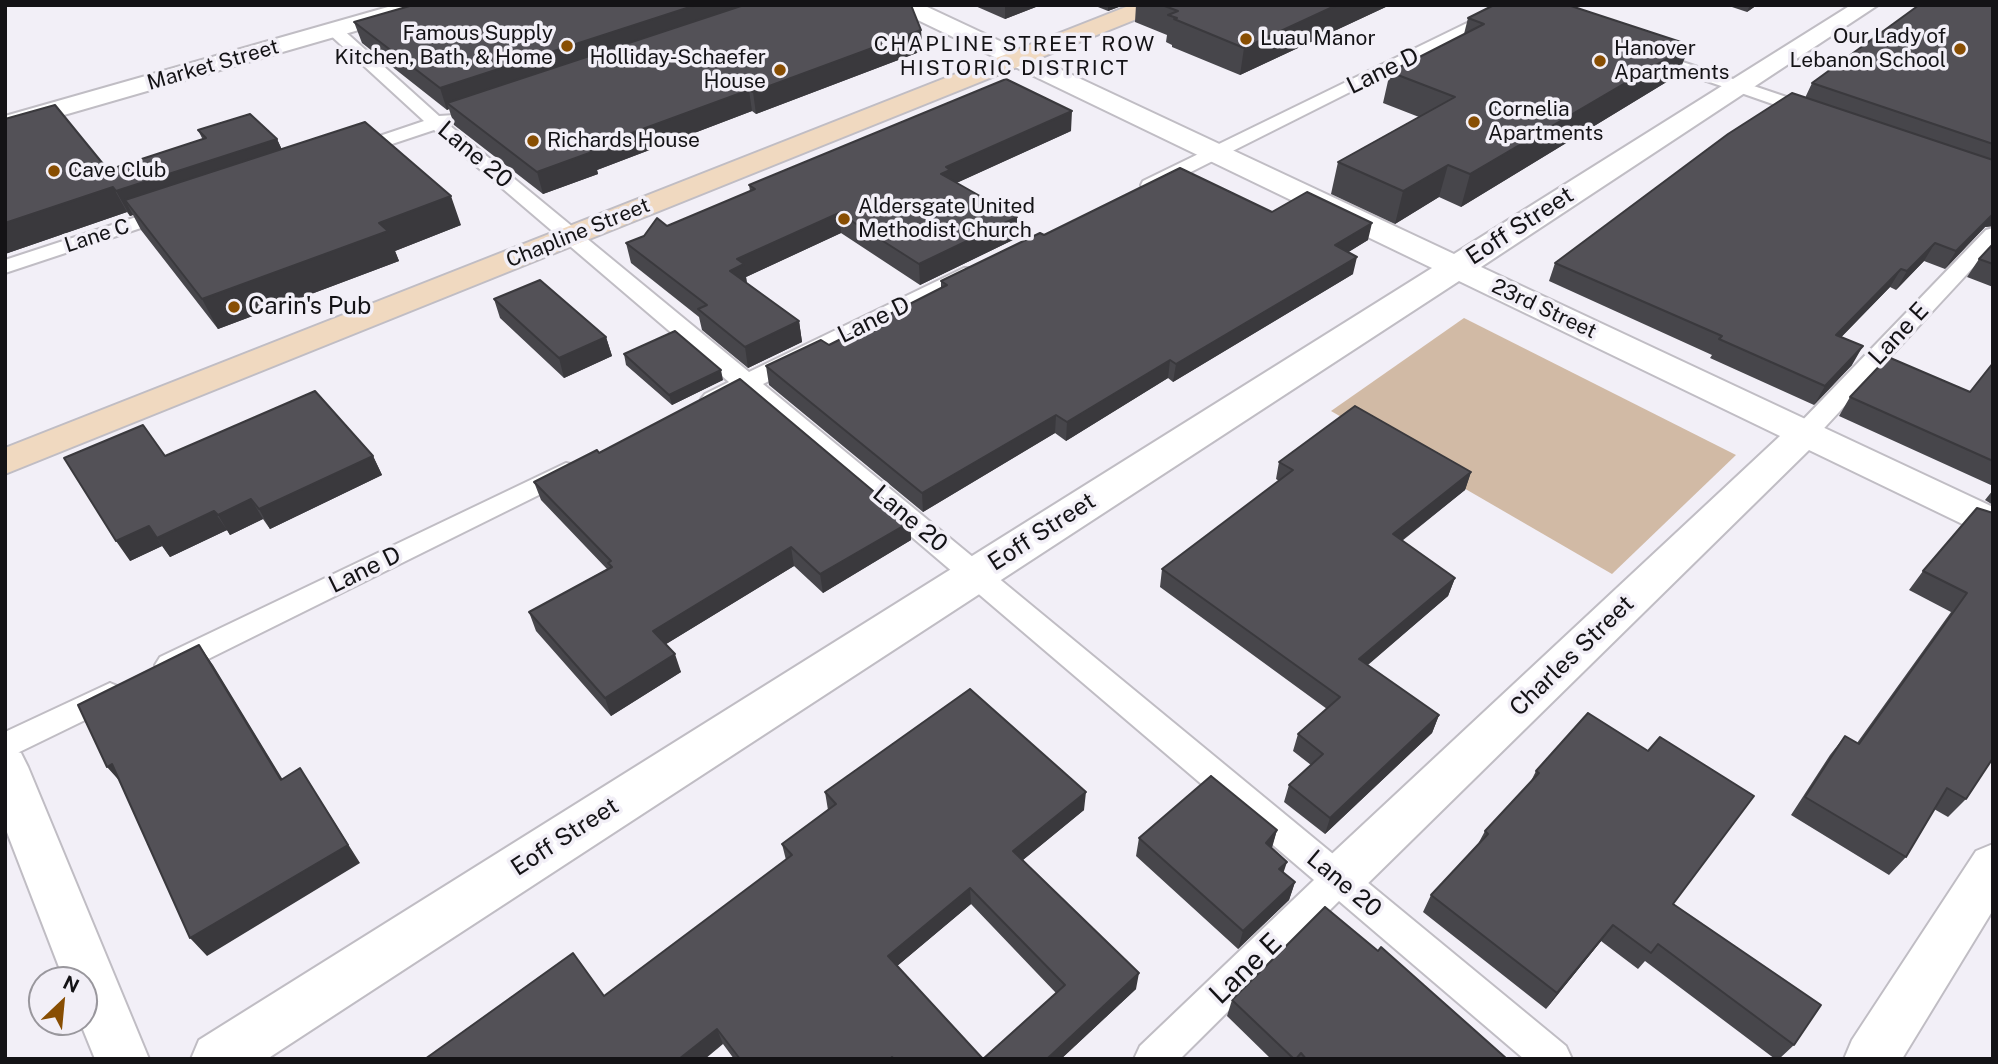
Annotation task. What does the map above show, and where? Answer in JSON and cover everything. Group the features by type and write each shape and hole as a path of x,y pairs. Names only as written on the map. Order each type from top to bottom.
{"main road":[{"name":"Chapline Street","path":"5,462 1151,5"}],"street":[{"name":"Market Street","path":"5,124 420,5"},
{"name":"23rd Street","path":"905,5 1993,523"},
{"name":"Eoff Street","path":"218,1059 1867,5"},
{"name":"Charles Street","path":"1339,879 1805,433"},
{"path":"5,767 122,1059"},
{"path":"1871,1059 1993,866"}],"lane":[{"name":"Lane D","path":"1124,197 1514,8"},
{"name":"Lane 20","path":"334,30 436,123 1553,1059"},
{"path":"1627,47 1833,119"},
{"path":"332,158 462,115"},
{"name":"Lane C","path":"5,267 190,205"},
{"name":"Lane E","path":"1805,433 1993,234"},
{"name":"Lane D","path":"698,406 986,265"},
{"name":"Lane D","path":"154,673 586,461"},
{"path":"5,746 129,685"},
{"name":"Lane E","path":"1153,1059 1339,879"}],"shaded area":[{"path":"1464,318 1736,455 1612,574 1331,411"}],"building":[{"path":"413,5 696,5 440,88 354,22"},
{"path":"744,5 911,5 921,30 588,149 592,152 537,172 447,103"},
{"path":"1162,5 1337,5 1244,48 1174,19 1177,18 1168,15 1178,11"},
{"path":"1494,5 1568,5 1690,45 1470,174 1448,165 1403,191 1338,162 1455,97 1390,72 1484,24 1468,18"},
{"path":"1919,5 1993,5 1993,144 1812,83"},
{"path":"1006,79 1072,111 946,167 950,170 941,174 1017,217 919,264 839,213 737,259 744,264 730,271 799,321 745,347 698,309 707,305 626,243 644,236 657,218 667,226 755,189 749,185"},
{"path":"1792,93 1993,160 1993,214 1956,251 1935,243 1907,271 1901,269 1836,335 1863,346 1825,386 1719,339 1722,336 1555,263 1728,134"},
{"path":"55,105 108,170 206,138 198,130 250,114 277,139 116,191 113,187 5,223 5,119"},
{"path":"365,122 451,196 379,223 388,231 202,299 125,200"},
{"path":"1180,168 1272,212 1307,192 1372,223 1335,245 1357,257 1176,364 1170,360 1067,422 1056,415 922,493 766,366 821,340 829,345 947,285 941,281 1040,233 1044,235"},
{"path":"1993,244 1993,264 1979,259"},
{"path":"540,280 606,337 559,358 494,299"},
{"path":"675,331 721,370 669,395 624,354"},
{"path":"1888,357 1970,392 1993,363 1993,461 1850,397"},
{"path":"740,379 910,522 820,574 791,547 653,631 675,654 605,698 529,612 612,567 608,563 611,561 534,482 597,450 599,453"},
{"path":"315,391 373,456 259,509 251,499 218,515 214,511 157,538 149,526 116,541 64,458 143,425 165,456"},
{"path":"1355,406 1471,472 1393,534 1455,578 1359,659 1439,715 1330,818 1289,785 1323,754 1298,734 1340,697 1162,569 1293,470 1279,462"},
{"path":"1977,508 1993,513 1993,758 1966,799 1947,788 1906,857 1805,797 1845,736 1859,744 1967,593 1923,571"},
{"path":"199,645 281,780 300,768 348,845 190,938 112,764 107,767 78,705"},
{"path":"970,689 1086,792 1013,851 1139,973 1049,1059 983,1059 894,1059 892,1057 740,1059 717,1029 679,1059 425,1059 573,953 604,996 792,855 782,844 836,804 825,792","holes":["970,888 1065,985 983,1059 888,956"]},
{"path":"1588,713 1648,751 1660,737 1754,796 1673,904 1821,1005 1794,1045 1658,944 1651,953 1613,925 1557,993 1431,895 1488,834 1485,831 1539,773 1536,771"},
{"path":"1211,776 1277,830 1266,843 1287,862 1279,869 1295,882 1243,931 1139,838"},
{"path":"1325,907 1378,951 1381,947 1507,1059 1306,1059 1301,1053 1294,1059 1232,1000"}],"place":[{"name":"Luau Manor","path":"1246,39"},
{"name":"Famous Supply Kitchen, Bath, & Home","path":"567,46"},
{"name":"Our Lady of Lebanon School","path":"1960,49"},
{"name":"Hanover Apartments","path":"1600,61"},
{"name":"Holliday-Schaefer House","path":"780,70"},
{"name":"Cornelia Apartments","path":"1474,122"},
{"name":"Richards House","path":"533,141"},
{"name":"Cave Club","path":"54,171"},
{"name":"Aldersgate United Methodist Church","path":"844,219"},
{"name":"Carin's Pub","path":"234,307"}],"district":[{"name":"CHAPLINE STREET ROW HISTORIC DISTRICT","path":"1015,57"}]}
